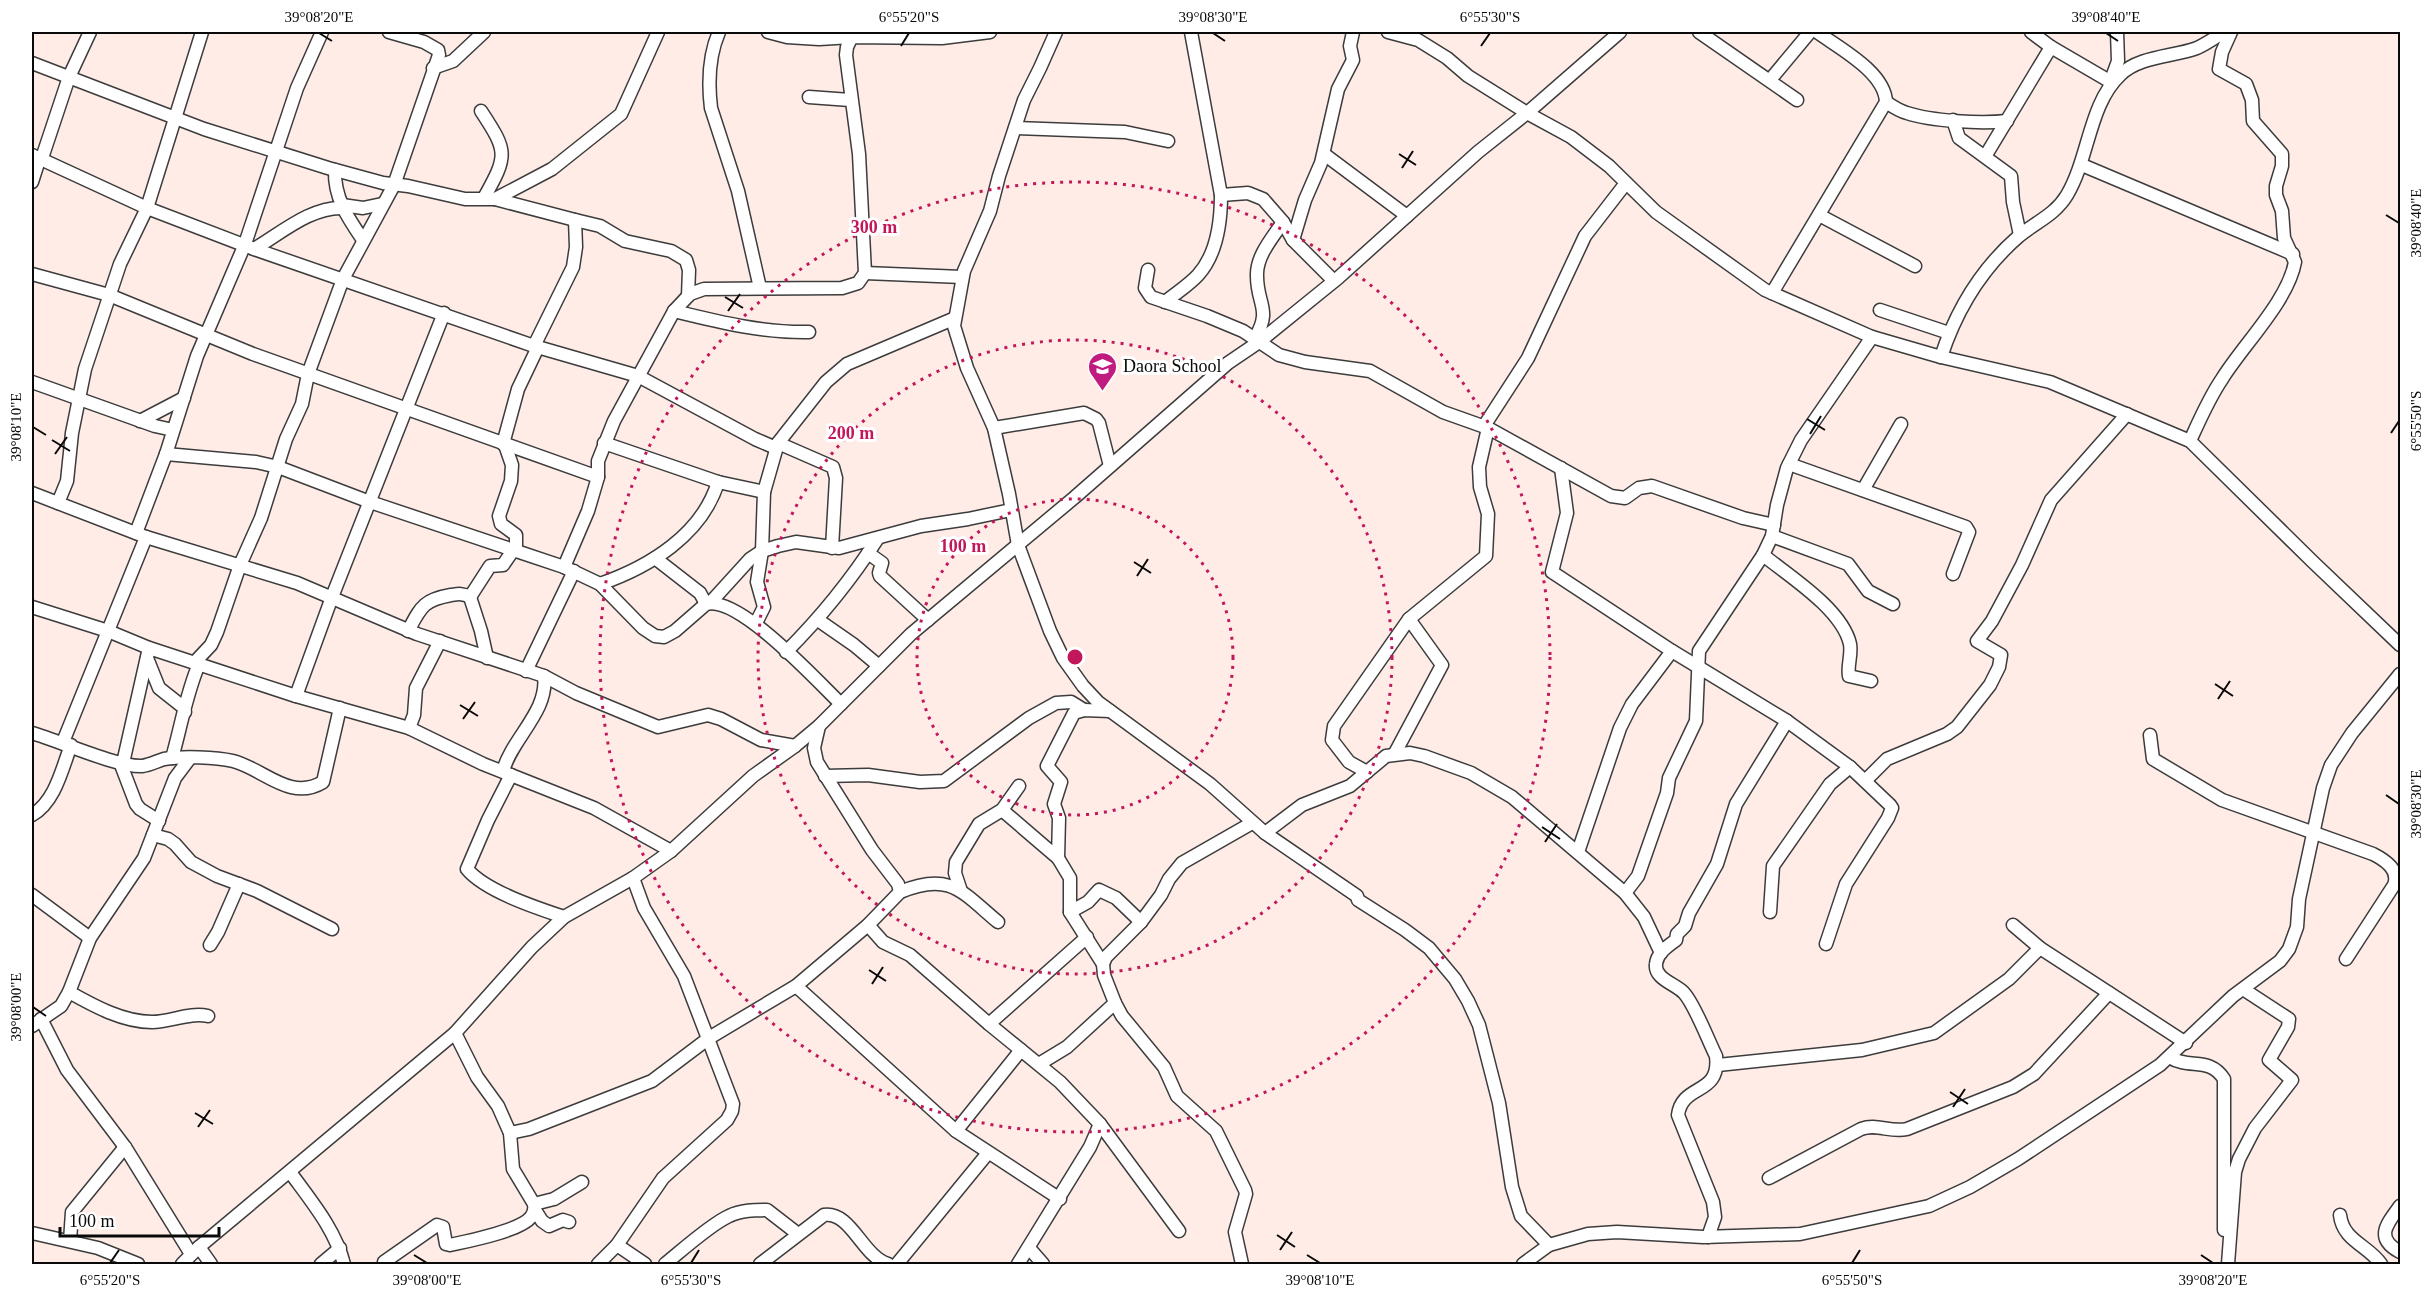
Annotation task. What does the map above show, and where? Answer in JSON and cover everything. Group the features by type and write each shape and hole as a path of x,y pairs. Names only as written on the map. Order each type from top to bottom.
{"street":[{"path":"32,182 38,156 69,77 90,32"},
{"path":"58,503 67,481 78,400 85,369 127,246 147,208 202,32"},
{"path":"32,815 42,808 51,795 141,535 197,356 249,247 274,151 297,88 322,32"},
{"path":"172,758 196,664 215,638 240,565 261,518 286,439 302,404 308,374 343,279 394,185 439,55 435,47 389,32"},
{"path":"433,68 453,61 484,32"},
{"path":"490,199 552,169 621,114 658,32"},
{"path":"719,32 712,55 709,93 711,108 738,191 760,288"},
{"path":"768,32 787,37 819,39 853,34 942,38 990,32"},
{"path":"1056,32 1024,100 990,211 962,278 953,319 967,368 994,428 1018,545 1063,658 1083,686 1110,711 1210,784 1265,833 1357,896 1358,900 1422,941 1455,979 1479,1025 1499,1104 1512,1187 1521,1216 1549,1245"},
{"path":"1165,302 1191,282 1205,266 1221,218 1221,195 1191,32"},
{"path":"1293,240 1305,200 1324,154 1338,89 1353,60 1350,46 1353,32"},
{"path":"1388,32 1420,36 1468,76 1527,113 1571,136 1609,166 1656,212 1772,293 1872,337 1941,357 2050,382 2190,441 2400,645"},
{"path":"182,1264 455,1033 532,947 564,917 633,878 670,851 753,776 819,726 928,620 1228,363 1334,281 1478,152 1527,113 1620,32"},
{"path":"1699,32 1797,100"},
{"path":"1770,80 1810,32"},
{"path":"1772,293 1886,102 1883,90 1870,71 1817,32"},
{"path":"2031,32 2109,84"},
{"path":"1941,357 1949,333 1984,271 2020,235 2057,209 2066,197 2082,165 2101,99 2118,61 2118,32"},
{"path":"2109,84 2121,73 2135,65 2197,48 2224,32"},
{"path":"2190,441 2222,379 2287,285 2295,262 2284,238 2282,211 2276,195 2282,154 2253,121 2252,100 2246,84 2219,69 2222,52 2231,32"},
{"path":"526,671 569,569 598,477 598,460 604,442 674,311 697,290 842,288 858,283 866,273 858,154 846,55 853,34"},
{"path":"1986,155 2051,47"},
{"path":"32,63 174,117 335,170 465,199 490,199 600,226 625,241 671,251 686,260 689,270 688,296"},
{"path":"809,97 850,100"},
{"path":"1886,102 1906,113 1953,120 1993,123 2007,121"},
{"path":"481,111 499,138 503,150 501,168 490,199"},
{"path":"1953,120 1959,138 1986,155 2011,176 2013,202 2020,235"},
{"path":"1015,128 1125,132 1168,141"},
{"path":"1324,154 1407,216"},
{"path":"38,156 147,208 249,247 536,346 638,376 690,402 754,439 777,445 834,467 836,477 831,548"},
{"path":"2082,165 2293,254"},
{"path":"335,170 335,190 363,240"},
{"path":"1366,772 1349,762 1332,740 1334,726 1410,619 1486,556 1488,514 1480,487 1479,467 1486,427 1528,358 1585,236 1626,183"},
{"path":"1221,195 1248,193 1258,196 1283,222 1293,240 1334,281"},
{"path":"249,247 304,218 327,210 343,206 363,208 382,204"},
{"path":"1819,214 1915,266"},
{"path":"470,597 490,566 503,565 515,549 516,535 501,524 499,516 511,481 512,465 504,444 518,389 573,267 576,247 575,220"},
{"path":"1257,340 1264,317 1257,275 1258,267 1268,244 1283,222"},
{"path":"1148,270 1145,288 1148,295 1243,331 1279,355 1297,360 1370,371 1443,412 1486,427 1618,498 1626,498 1639,488 1652,486 1773,530 1848,564 1868,591 1893,604"},
{"path":"866,273 962,278"},
{"path":"32,274 109,295 206,336 308,374 598,477"},
{"path":"1880,310 1949,333"},
{"path":"674,311 736,327 809,332"},
{"path":"296,696 332,597 444,313"},
{"path":"756,623 764,607 757,582 762,551 764,492 777,445 826,382 847,364 953,319"},
{"path":"1625,893 1638,876 1667,793 1669,778 1696,721 1698,657 1702,646 1762,555 1773,530 1781,488 1789,464 1801,440 1872,337"},
{"path":"32,382 78,400 173,430"},
{"path":"140,421 184,398"},
{"path":"994,428 1084,413 1099,423 1110,466"},
{"path":"1865,781 1887,759 1952,732 1990,685 1999,667 2001,655 1977,640 1992,621 2022,565 2050,500 2127,414"},
{"path":"1863,490 1900,424"},
{"path":"604,442 718,482 764,492"},
{"path":"166,454 256,462 278,467 370,502 515,549 569,569 600,584 643,628 655,636 664,637 675,631 708,604 742,566 762,551 796,542 839,549 921,526 1011,510"},
{"path":"1789,464 1968,529 1953,574"},
{"path":"1561,468 1567,513 1552,572 1672,651 1787,721 1850,767 1888,801 1892,808 1846,884 1826,944"},
{"path":"600,584 624,576 656,558 701,518 712,501 718,482"},
{"path":"32,493 141,535 297,583 408,631 544,676 576,693 658,727 708,715 722,719 761,740 795,746"},
{"path":"786,652 818,620 852,579 878,538"},
{"path":"868,553 882,563 880,576 928,620"},
{"path":"1762,555 1825,605 1839,622 1850,642 1849,676 1871,681"},
{"path":"656,558 700,593 708,604 722,605 756,623 841,704"},
{"path":"408,631 424,603 439,597 459,594 470,597"},
{"path":"470,597 487,658"},
{"path":"32,607 108,631 148,653 196,664 296,696 409,728 447,748 594,808 670,851"},
{"path":"1395,753 1442,665 1410,619"},
{"path":"818,620 879,666"},
{"path":"409,728 414,715 416,688 440,641"},
{"path":"1578,852 1620,728 1632,704 1672,651"},
{"path":"148,653 159,688 183,707 185,712"},
{"path":"148,653 122,763 136,804 140,809 159,820"},
{"path":"1523,1264 1549,1245 1588,1234 1617,1232 1708,1237 1800,1234 1929,1206 2018,1159 2169,1057 2233,996 2280,961 2289,949 2297,927 2299,899 2313,832 2331,765 2352,733 2400,674"},
{"path":"544,676 544,695 510,755 507,773 468,869 487,884 527,905 564,917"},
{"path":"825,776 868,775 920,782 944,781 1029,718 1056,703 1071,702 1084,710"},
{"path":"33,736 67,744 122,763 144,766 172,758 232,761 279,783 293,788 307,788 323,782 340,708"},
{"path":"1058,858 1059,818 1054,804 1061,782 1047,766 1074,713 1084,710 1110,711"},
{"path":"1708,1237 1715,1217 1713,1202 1678,1115 1685,1097 1710,1083 1718,1065 1716,1056 1686,996 1663,978 1656,968 1660,952 1676,940 1677,934 1685,926 1689,913 1717,864 1732,814 1787,721"},
{"path":"819,726 814,753 825,776 872,850 898,884 900,892"},
{"path":"2150,735 2153,759 2211,796 2373,854 2388,863 2396,880 2346,959"},
{"path":"1265,833 1302,805 1350,786 1377,762 1395,753 1424,756 1485,780 1512,797 1625,893 1638,908 1660,952"},
{"path":"190,758 175,778 144,858 90,938 69,992 61,1006 36,1023 66,1070 125,1147 195,1251 211,1264"},
{"path":"1770,912 1773,866 1824,790 1850,767"},
{"path":"961,891 955,873 956,862 979,824 1002,810 1019,786"},
{"path":"1002,810 1058,858 1070,878 1070,912 1103,964 1104,975 1115,1004 1164,1067 1177,1096 1216,1131 1246,1194 1235,1232 1242,1264"},
{"path":"1103,964 1106,957 1141,922 1182,863 1252,823"},
{"path":"153,835 176,844 191,862 217,876 257,891 332,929"},
{"path":"598,1264 617,1245 663,1178 727,1120 732,1112 733,1104 684,976 644,909 633,878"},
{"path":"510,1133 529,1129 642,1086 665,1072 709,1038 796,986 868,925 900,892 919,885 946,883 961,891 998,922"},
{"path":"210,945 218,932 238,884"},
{"path":"1070,912 1088,902 1099,890 1116,898 1141,922"},
{"path":"32,895 90,938"},
{"path":"868,925 883,942 910,955 1039,1064 1100,1124 1179,1231"},
{"path":"2013,925 2040,948 2186,1043"},
{"path":"989,1024 1087,937"},
{"path":"1718,1065 1862,1050 1934,1034 2009,979 2040,948"},
{"path":"796,986 956,1131 1060,1198"},
{"path":"2229,1264 2235,1172 2239,1159 2255,1128 2292,1080 2269,1060 2288,1027 2289,1019 2243,989"},
{"path":"69,992 94,1007 117,1015 152,1022 199,1014 208,1016"},
{"path":"1769,1178 1871,1125 1896,1131 1907,1129 2013,1087 2034,1074 2109,993"},
{"path":"1039,1064 1067,1047 1115,1004"},
{"path":"455,1033 477,1077 498,1106 510,1133 513,1169 542,1221 549,1226 563,1220 569,1222"},
{"path":"956,1131 1021,1050"},
{"path":"2169,1057 2186,1064 2206,1064 2213,1067 2224,1079 2223,1264"},
{"path":"1018,1264 1090,1147 1100,1124"},
{"path":"70,1241 72,1212 125,1147"},
{"path":"897,1264 988,1153"},
{"path":"290,1172 325,1221 340,1248 344,1264"},
{"path":"386,1264 438,1225 443,1227 445,1242 449,1245 520,1225 532,1216 535,1207 554,1199 582,1182"},
{"path":"2400,1206 2385,1230 2385,1239 2389,1245 2400,1252"},
{"path":"665,1264 715,1224 730,1215 742,1212 767,1210 798,1234"},
{"path":"760,1264 824,1215 833,1214 848,1226 870,1253 878,1260 888,1264"},
{"path":"2340,1215 2349,1238 2372,1253 2381,1264"},
{"path":"32,1233 98,1248 138,1264"},
{"path":"617,1245 645,1264"},
{"path":"321,1264 340,1248"},
{"path":"1029,1248 1043,1264"}],"place":[{"name":"Daora School","path":"1102,392"}]}
